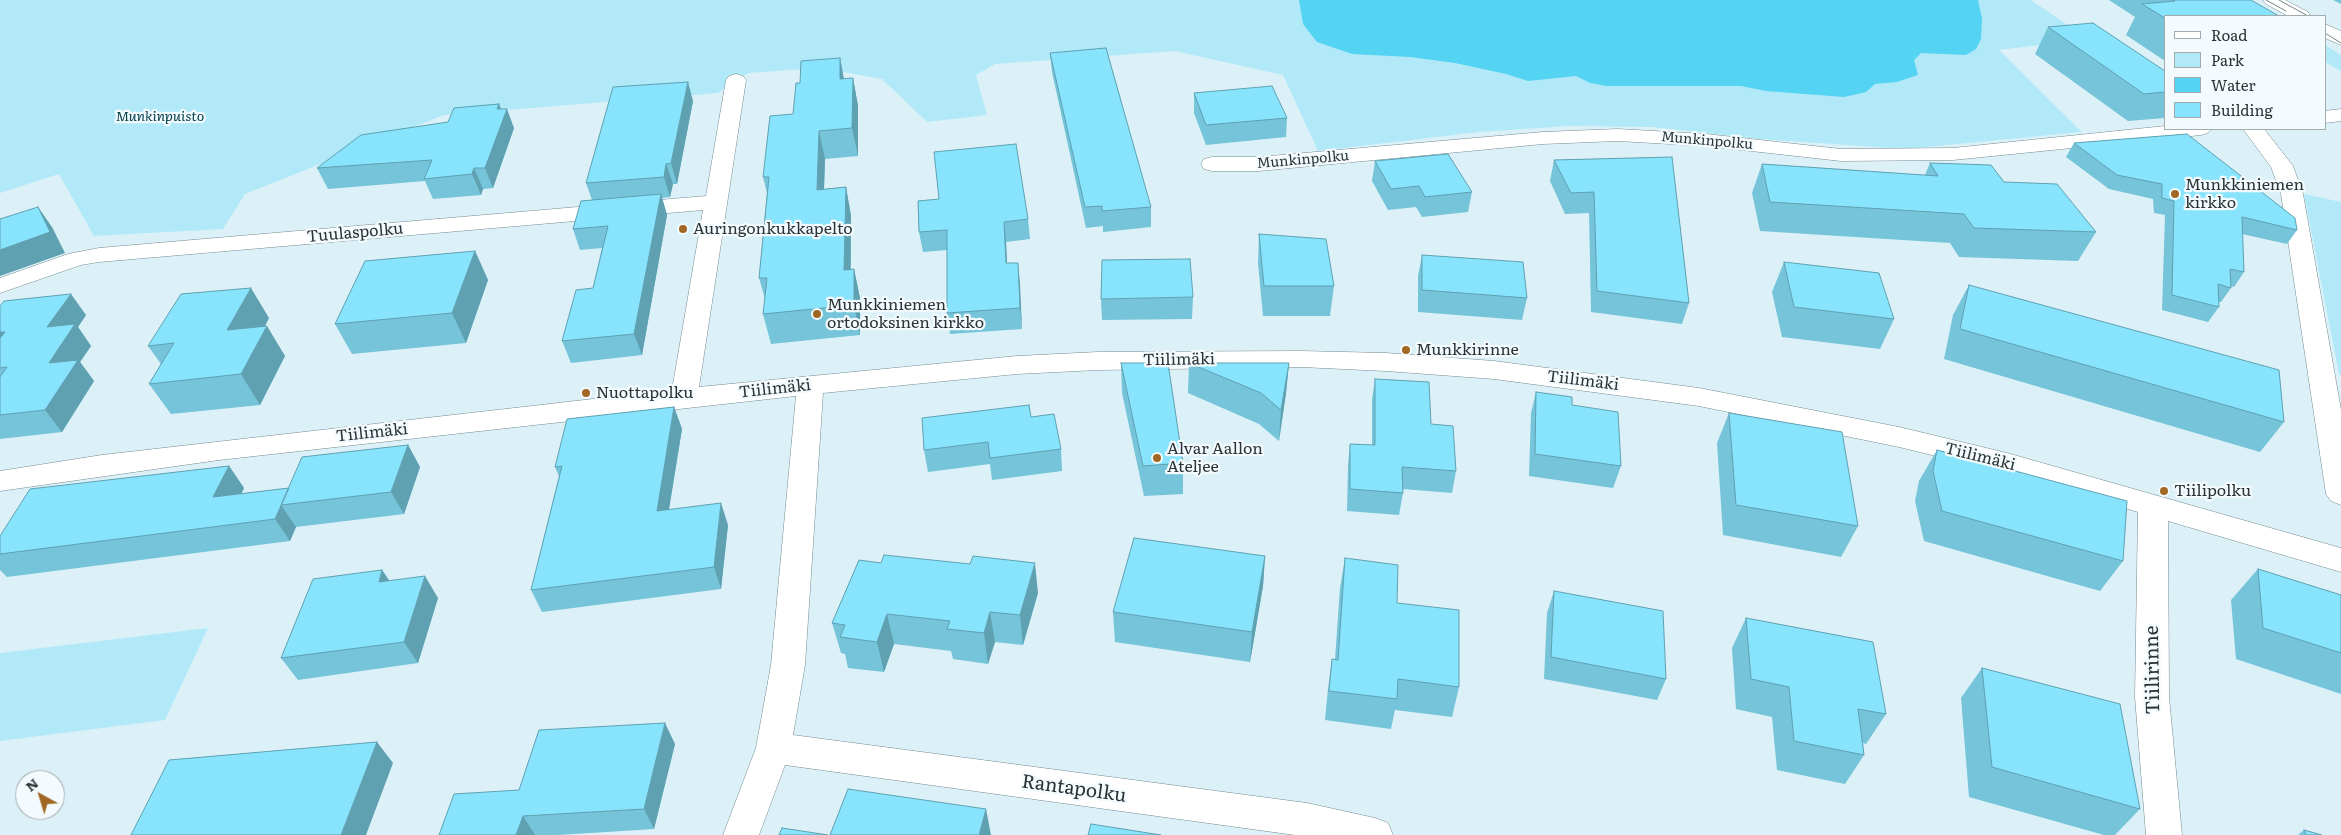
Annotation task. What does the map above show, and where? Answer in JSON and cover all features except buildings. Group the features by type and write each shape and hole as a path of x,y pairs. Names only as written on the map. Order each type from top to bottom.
{"street":[{"path":"2272,0 2299,15"},
{"path":"2326,31 2341,39"},
{"path":"684,398 736,80"},
{"path":"2326,117 2341,115"},
{"name":"Munkinpolku","path":"1212,164 1258,164 1543,138 1618,135 1706,140 1841,155 1953,154 2191,130"},
{"path":"2254,130 2282,166 2292,194 2341,494"},
{"name":"Tuulaspolku","path":"0,286 76,259 99,255 714,210"},
{"name":"Tiilimäki","path":"0,481 102,464 219,450 684,398 1017,365 1108,361 1301,359 1386,362 1494,370 1699,397 1829,423 2007,463 2341,560"},
{"path":"741,835 773,748 788,665 810,385"},
{"name":"Tiilirinne","path":"2153,504 2152,697 2164,835"},
{"name":"Rantapolku","path":"773,748 1307,820 1374,835"}],"green space":[{"name":"Munkinpuisto","path":"0,0 2031,0 2088,39 1999,50 2082,132 1905,149 1760,139 1652,127 1569,126 1479,132 1318,151 1283,75 1175,51 995,64 976,75 987,115 927,122 882,79 821,68 748,73 718,93 444,115 245,194 223,229 94,236 59,174 0,193"},
{"path":"2326,46 2341,55 2341,71 2326,63"},
{"path":"2304,194 2341,202 2341,375 2339,374"},
{"path":"208,628 165,720 0,741 0,653"}],"water":[{"path":"1299,0 1978,0 1982,19 1981,39 1976,49 1966,55 1921,53 1914,60 1918,75 1897,82 1875,84 1866,92 1844,97 1766,91 1741,86 1607,86 1590,83 1576,76 1528,81 1506,74 1455,63 1410,57 1352,54 1317,42 1303,24"}],"tram line":[{"path":"2266,0 2286,11"},
{"path":"2279,0 2306,15"},
{"path":"2326,34 2341,43"}],"place":[{"name":"Munkkiniemen kirkko","path":"2175,194"},
{"name":"Auringonkukkapelto","path":"683,229"},
{"name":"Munkkiniemen ortodoksinen kirkko","path":"817,314"},
{"name":"Munkkirinne","path":"1406,350"},
{"name":"Nuottapolku","path":"586,393"},
{"name":"Alvar Aallon Ateljee","path":"1157,458"},
{"name":"Tiilipolku","path":"2164,491"}]}
